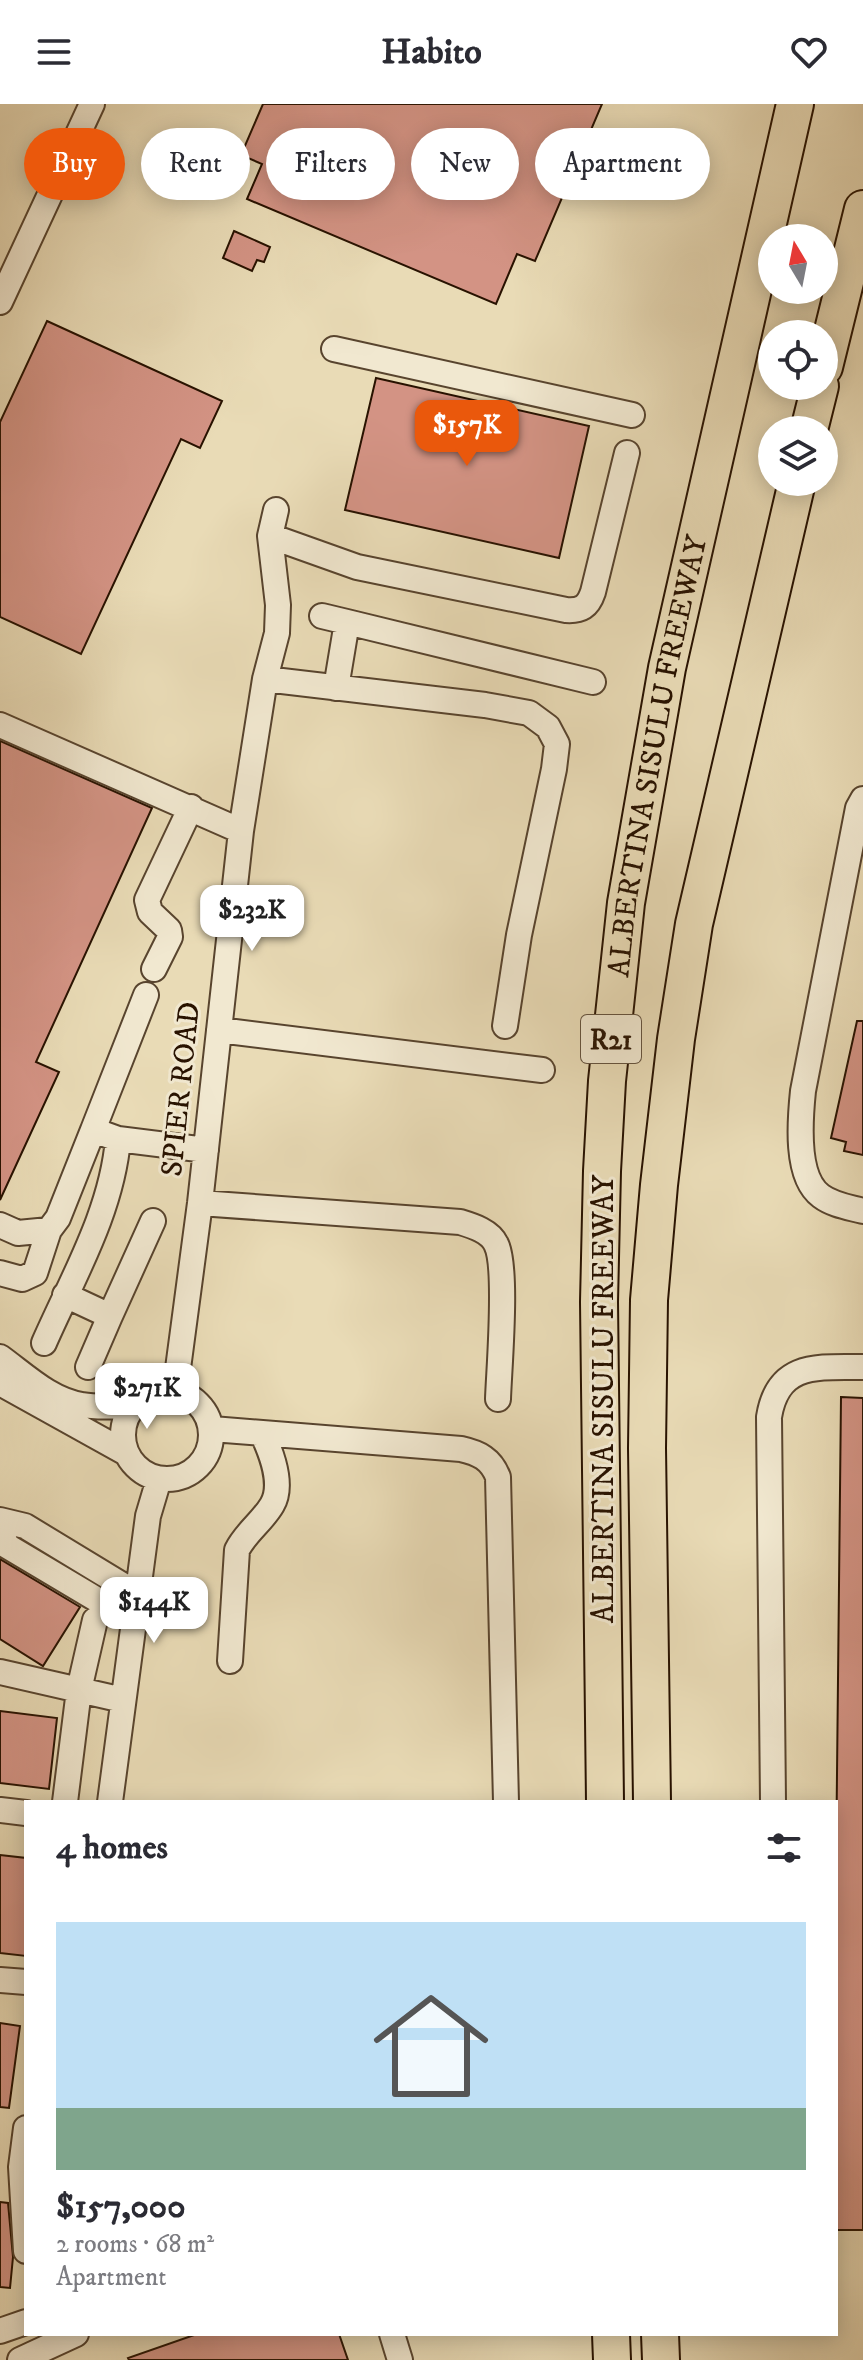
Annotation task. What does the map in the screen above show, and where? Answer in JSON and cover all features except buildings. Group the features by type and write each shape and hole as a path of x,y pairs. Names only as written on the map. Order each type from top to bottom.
{"highway":[{"name":"ALBERTINA SISULU FREEWAY","path":"605,1800 599,1302 601,1200 607,1081 626,903 667,668 795,104"},
{"path":"836,320 863,209"},
{"name":"ALBERTINA SISULU FREEWAY","path":"652,1800 647,1463 649,1300 664,1141 694,924 794,496"},
{"path":"611,2336 612,2360"},
{"path":"660,2336 661,2360"}],"street":[{"path":"0,302 92,104"},
{"path":"334,349 632,415"},
{"path":"270,536 357,567 566,610 583,609 593,592 627,453"},
{"name":"SPIER ROAD","path":"175,1391 200,1203 241,831 265,679 277,633 278,605 270,536 276,510"},
{"path":"322,616 593,682"},
{"path":"336,688 347,622"},
{"path":"265,679 485,705 529,713 548,727 557,744 519,935 505,1026"},
{"path":"0,725 241,831"},
{"path":"863,799 858,808 803,1091 800,1123 807,1178 818,1195 837,1205 863,1211"},
{"path":"154,969 170,937 169,930 150,912 147,900 191,807"},
{"path":"0,1273 22,1279 35,1273 49,1230 58,1218 146,995"},
{"path":"219,1030 542,1070"},
{"path":"93,1130 118,1139 206,1150"},
{"path":"44,1343 105,1206 116,1171 118,1139"},
{"path":"200,1203 460,1222 486,1233 496,1242 502,1273 498,1399"},
{"path":"88,1367 153,1221"},
{"path":"0,1225 18,1233 49,1230"},
{"path":"65,1295 110,1316"},
{"path":"0,1357 44,1390 62,1399 83,1405 133,1406"},
{"path":"773,1800 769,1417 777,1388 800,1372 817,1368 863,1367"},
{"path":"0,1383 126,1453"},
{"path":"175,1391 200,1404 212,1429 207,1456 187,1475 159,1479 145,1474 126,1453 123,1429 133,1406 152,1393 175,1391"},
{"path":"212,1429 461,1449 485,1458 493,1466 498,1477 506,1800"},
{"path":"230,1661 237,1550 244,1535 273,1504 276,1488 272,1454 262,1433"},
{"path":"110,1800 148,1516 159,1479"},
{"path":"0,1520 25,1526 137,1594"},
{"path":"0,1530 7,1546 133,1621"},
{"path":"65,1800 79,1690 95,1620"},
{"path":"0,1672 123,1700"},
{"path":"0,1810 24,1813"},
{"path":"0,1980 24,1982"},
{"path":"24,2136 16,2166 24,2234"},
{"path":"0,2331 24,2323"},
{"path":"20,2360 72,2336"},
{"path":"393,2336 400,2360"}]}
